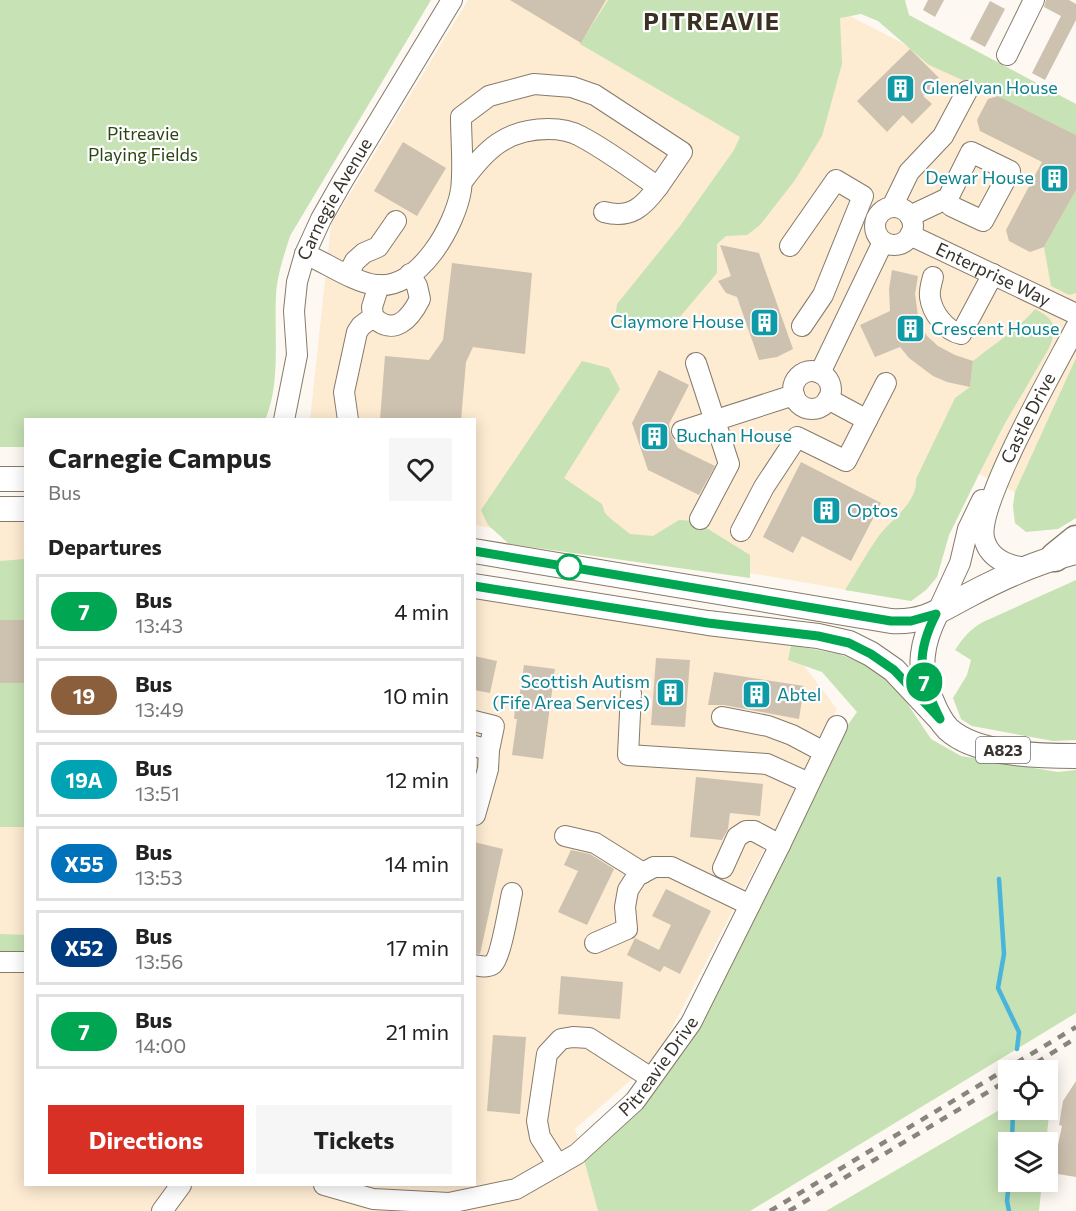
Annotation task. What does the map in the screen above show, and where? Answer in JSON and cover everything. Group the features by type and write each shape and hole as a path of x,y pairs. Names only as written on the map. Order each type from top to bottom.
{"main road":[{"path":"0,479 24,479"},
{"path":"0,509 24,509"},
{"path":"476,551 891,621 911,621 936,614 968,595 1059,554"},
{"name":"A823","path":"476,586 708,623 818,636 849,643 871,654 894,670 949,730 964,740 980,746 1055,756 1076,756"},
{"name":"A823","path":"936,614 923,642 921,660 926,688 940,719"}],"street":[{"name":"Carnegie Avenue","path":"284,418 297,355 294,311 297,282 305,254 342,182 452,0"},
{"path":"1007,55 1034,0"},
{"path":"305,254 366,283 379,285 392,283 410,274 432,255 446,234 460,193 462,182 461,117 489,96 534,84 572,87 595,95 682,152 646,203 630,213 618,216 604,212"},
{"path":"948,198 910,226 901,244 890,245 883,242 875,232 875,220 882,210 892,207 909,172 943,136 967,91"},
{"path":"462,182 483,155 504,138 532,129 557,129 579,135 658,187"},
{"path":"461,136 474,152 483,155"},
{"path":"790,246 836,180 863,196 823,295 802,326"},
{"name":"Enterprise Way","path":"892,207 901,208 910,226 993,274 1076,314"},
{"path":"348,274 355,261 364,253 378,247 396,221"},
{"path":"820,373 883,242"},
{"path":"379,285 372,306 373,317 380,323 392,327 401,324 413,312 420,299 417,286 410,274"},
{"path":"933,278 930,291 933,308 940,320 953,332 961,334 993,274"},
{"path":"823,295 850,308"},
{"path":"348,418 344,392 357,332 373,317"},
{"name":"Castle Drive","path":"1059,554 1007,565 994,556 985,541 984,519 999,480 1076,327"},
{"path":"696,363 729,464 700,519"},
{"path":"810,371 820,373 827,379 830,386 828,399 819,407 811,409 798,403 794,395 794,385 801,374 810,371"},
{"path":"741,531 764,487 797,437 846,461 886,383"},
{"path":"682,431 794,395"},
{"path":"828,399 867,420"},
{"name":"Castle Drive","path":"936,614 960,563 974,513 999,480"},
{"path":"631,693 628,755 767,764 809,783"},
{"path":"722,717 768,726 792,735 824,752"},
{"path":"476,722 494,726 481,748 488,769 476,811"},
{"name":"Pitreavie Drive","path":"327,1186 376,1205 449,1203 516,1189 577,1154 635,1101 691,1023 837,726"},
{"path":"723,867 737,837 746,831 754,831 780,845"},
{"path":"565,836 595,843 643,873"},
{"path":"595,944 627,929 625,907 628,890 637,876 654,867 671,867 750,905"},
{"path":"476,965 489,966 495,963 500,951 512,893"},
{"path":"0,962 24,962"},
{"path":"558,1165 540,1137 537,1121 547,1054 561,1039 573,1036 589,1038 651,1078"},
{"path":"162,1211 180,1186"}],"shaded area":[{"path":"468,0 819,0 1076,133 1076,505 1026,532 1015,523 1013,506 1015,492 979,474 949,535 937,577 926,590 911,601 476,525 476,418 310,418 331,225"},
{"path":"0,509 24,509 24,1186 476,1186 476,586 778,632 837,709 657,1057 575,1129 598,1211 0,1211"}],"green space":[{"name":"Pitreavie Playing Fields","path":"0,0 431,0 290,236 277,288 275,375 266,418 24,418 24,447 0,447"},
{"path":"608,0 905,0 909,15 1076,104 1076,135 929,65 878,21 861,14 840,18 842,64 822,136 795,180 760,225 747,235 726,236 717,244 717,273 673,325 626,330 616,312 617,304 680,226 734,150 740,137 580,44"},
{"path":"1076,190 1076,293 1069,295 1051,286 1044,247"},
{"path":"1035,309 1051,320 1054,329 1052,341 1004,425 949,535 937,577 926,590 911,601 845,590 883,530 913,496 916,479 955,398 970,387 973,361 1013,330"},
{"path":"1076,358 1076,518 1058,529 1026,532 1015,523 1013,506 1015,492"},
{"path":"582,361 609,368 620,389 564,478 602,504 605,513 630,534 653,536 679,520 695,521 750,555 750,578 509,544 488,525 481,510"},
{"path":"24,559 24,827 0,827 0,561"},
{"path":"1076,580 1076,740 1053,741 972,726 961,719 953,698 967,675 971,660 955,650 964,638 983,622"},
{"path":"791,645 839,654 878,670 899,691 931,739 961,756 1058,772 1076,770 1076,1013 750,1211 598,1211 584,1160 640,1108 699,1029 845,729 857,712 822,672 788,660"},
{"path":"0,934 24,935 24,953 0,953"},
{"path":"998,1111 998,1120 1049,1120 1047,1132 998,1132 998,1192 1041,1192 1039,1211 826,1211"}],"building":[{"path":"510,0 606,0 581,43"},
{"path":"928,0 944,0 935,17 923,10"},
{"path":"1046,0 1069,0 1076,4 1076,20 1045,80 1032,73 1061,16 1044,7"},
{"path":"990,1 1005,9 985,47 970,39"},
{"name":"Glenelvan House","path":"910,49 940,79 923,96 932,104 912,124 903,115 887,132 857,101"},
{"name":"Dewar House","path":"998,96 1076,135 1076,190 1044,247 1030,252 1009,241 1006,230 1042,162 980,131 977,120 988,99"},
{"path":"403,142 446,168 417,216 374,191"},
{"name":"Claymore House","path":"720,245 759,253 793,349 777,357 759,360 737,297 726,293 718,281 731,276"},
{"path":"452,263 532,273 525,354 473,347 466,362 461,418 380,418 385,356 429,360 443,340"},
{"name":"Crescent House","path":"892,270 918,276 915,294 919,323 927,336 938,346 973,361 970,387 933,376 909,358 900,347 875,357 860,325 890,311 889,289"},
{"name":"Buchan House","path":"659,370 689,385 669,424 671,435 678,448 715,466 699,495 648,470 632,423"},
{"name":"Optos","path":"801,462 881,503 851,561 802,536 793,553 763,537"},
{"path":"0,620 24,620 24,683 0,683"},
{"path":"476,656 497,661 490,693 476,690"},
{"name":"Scottish Autism (Fife Area Services)","path":"656,658 690,660 685,727 651,725"},
{"path":"524,665 555,669 543,759 512,755 517,719 514,719 516,699 519,699"},
{"name":"Abtel","path":"714,672 804,686 799,719 724,705 708,705"},
{"path":"696,777 763,784 760,816 730,813 728,829 722,840 690,837"},
{"path":"476,842 503,849 480,954 476,953"},
{"path":"571,850 590,854 614,869 587,925 558,912 578,871 564,865"},
{"path":"666,889 711,911 680,974 664,966 660,972 627,955 635,938 659,950 671,925 652,916"},
{"path":"561,976 623,982 620,1019 558,1014"},
{"path":"493,1035 526,1037 520,1114 487,1111"},
{"path":"1076,1081 1076,1177 1058,1174 1058,1145 1062,1126 1059,1125 1063,1101"}],"waterway":[{"path":"999,879 1004,954 998,988 1019,1032 1017,1049"},
{"path":"1012,1132 1013,1120"},
{"path":"1008,1192 1009,1211"}],"railway":[{"path":"770,1211 1076,1027"},
{"path":"1041,1060 1076,1038"},
{"path":"789,1211 998,1086"}],"bus line":[{"name":"7","path":"476,551 891,621 911,621 936,614 923,642 921,660 926,688 940,719 894,670 871,654 849,643 818,636 708,623 476,586"}],"place":[{"name":"Glenelvan House","path":"901,88"},
{"name":"Dewar House","path":"1055,178"},
{"name":"Claymore House","path":"765,322"},
{"name":"Crescent House","path":"910,329"},
{"name":"Buchan House","path":"655,436"},
{"name":"Optos","path":"826,511"},
{"name":"Scottish Autism (Fife Area Services)","path":"671,692"},
{"name":"Abtel","path":"756,695"}],"district":[{"name":"PITREAVIE","path":"712,22"}]}
